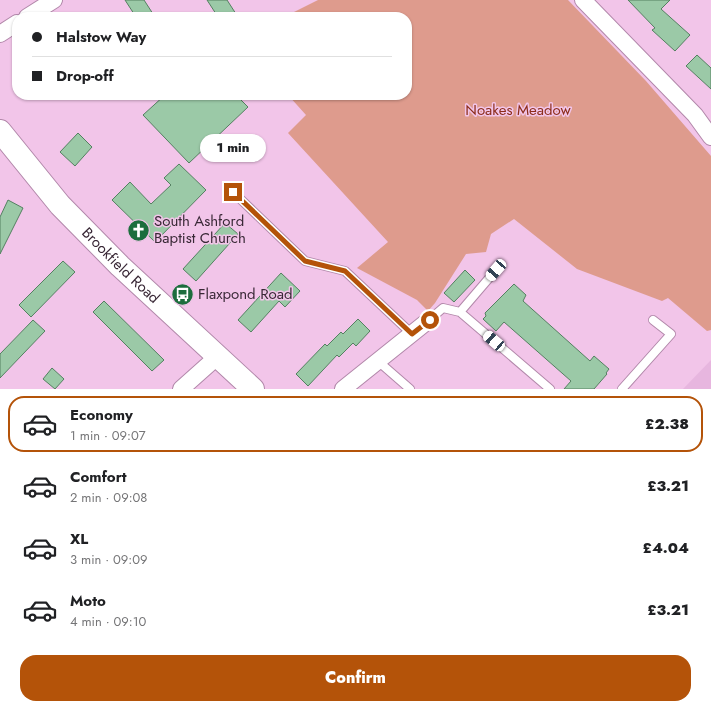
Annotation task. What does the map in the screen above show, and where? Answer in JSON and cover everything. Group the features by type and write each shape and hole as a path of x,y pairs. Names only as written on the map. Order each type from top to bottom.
{"main road":[{"name":"Brookfield Road","path":"0,131 60,205 120,266 253,389"}],"street":[{"path":"35,12 54,0"},
{"path":"583,0 696,115 711,137"},
{"path":"0,34 12,26"},
{"path":"343,389 354,379 379,362 430,320"},
{"path":"181,389 218,356"}],"lane":[{"path":"233,192 305,261 345,271 412,334"},
{"path":"460,312 496,270"},
{"path":"430,320 443,308 460,312 550,389"},
{"path":"622,389 671,334 653,320"},
{"path":"379,362 410,389"}],"shaded area":[{"path":"711,360 711,389 683,389"}],"green space":[{"name":"Noakes Meadow","path":"318,0 568,0 646,81 711,156 711,330 707,331 668,298 662,301 577,269 514,219 491,234 486,252 466,254 435,303 428,311 417,300 357,268 388,242 288,133 306,115 292,100 412,100 412,12 294,12"}],"building":[{"path":"125,0 144,0 152,12 133,12"},
{"path":"207,0 227,0 235,12 215,12"},
{"path":"628,0 670,0 661,9 690,35 675,51 652,30 655,28"},
{"path":"697,55 711,68 711,89 686,66"},
{"path":"160,100 241,100 248,107 189,163 143,115"},
{"path":"78,133 92,147 75,166 60,152"},
{"path":"179,164 206,190 155,242 112,200 130,182 151,204 171,185 164,178"},
{"path":"8,200 23,208 0,254 0,217"},
{"path":"225,223 238,234 196,281 183,269"},
{"path":"63,261 75,272 31,317 19,305"},
{"path":"465,270 475,280 454,302 444,293"},
{"path":"281,273 300,291 285,307 279,301 251,332 238,320"},
{"path":"514,284 526,295 523,301 590,361 594,356 609,369 606,373 607,374 594,389 564,389 571,381 504,322 496,331 483,319 486,316 485,313"},
{"path":"104,301 164,360 152,371 93,312"},
{"path":"358,319 370,331 356,346 353,343 339,357 337,355 308,386 296,374 325,344 327,346 341,332 343,334"},
{"path":"33,320 45,331 0,378 0,354"},
{"path":"52,368 64,379 55,389 43,379"}],"place":[{"name":"South Ashford Baptist Church","path":"139,230"},
{"name":"Flaxpond Road","path":"182,294"}],"route":[{"path":"233,192 305,261 345,271 412,334 430,320"}]}
